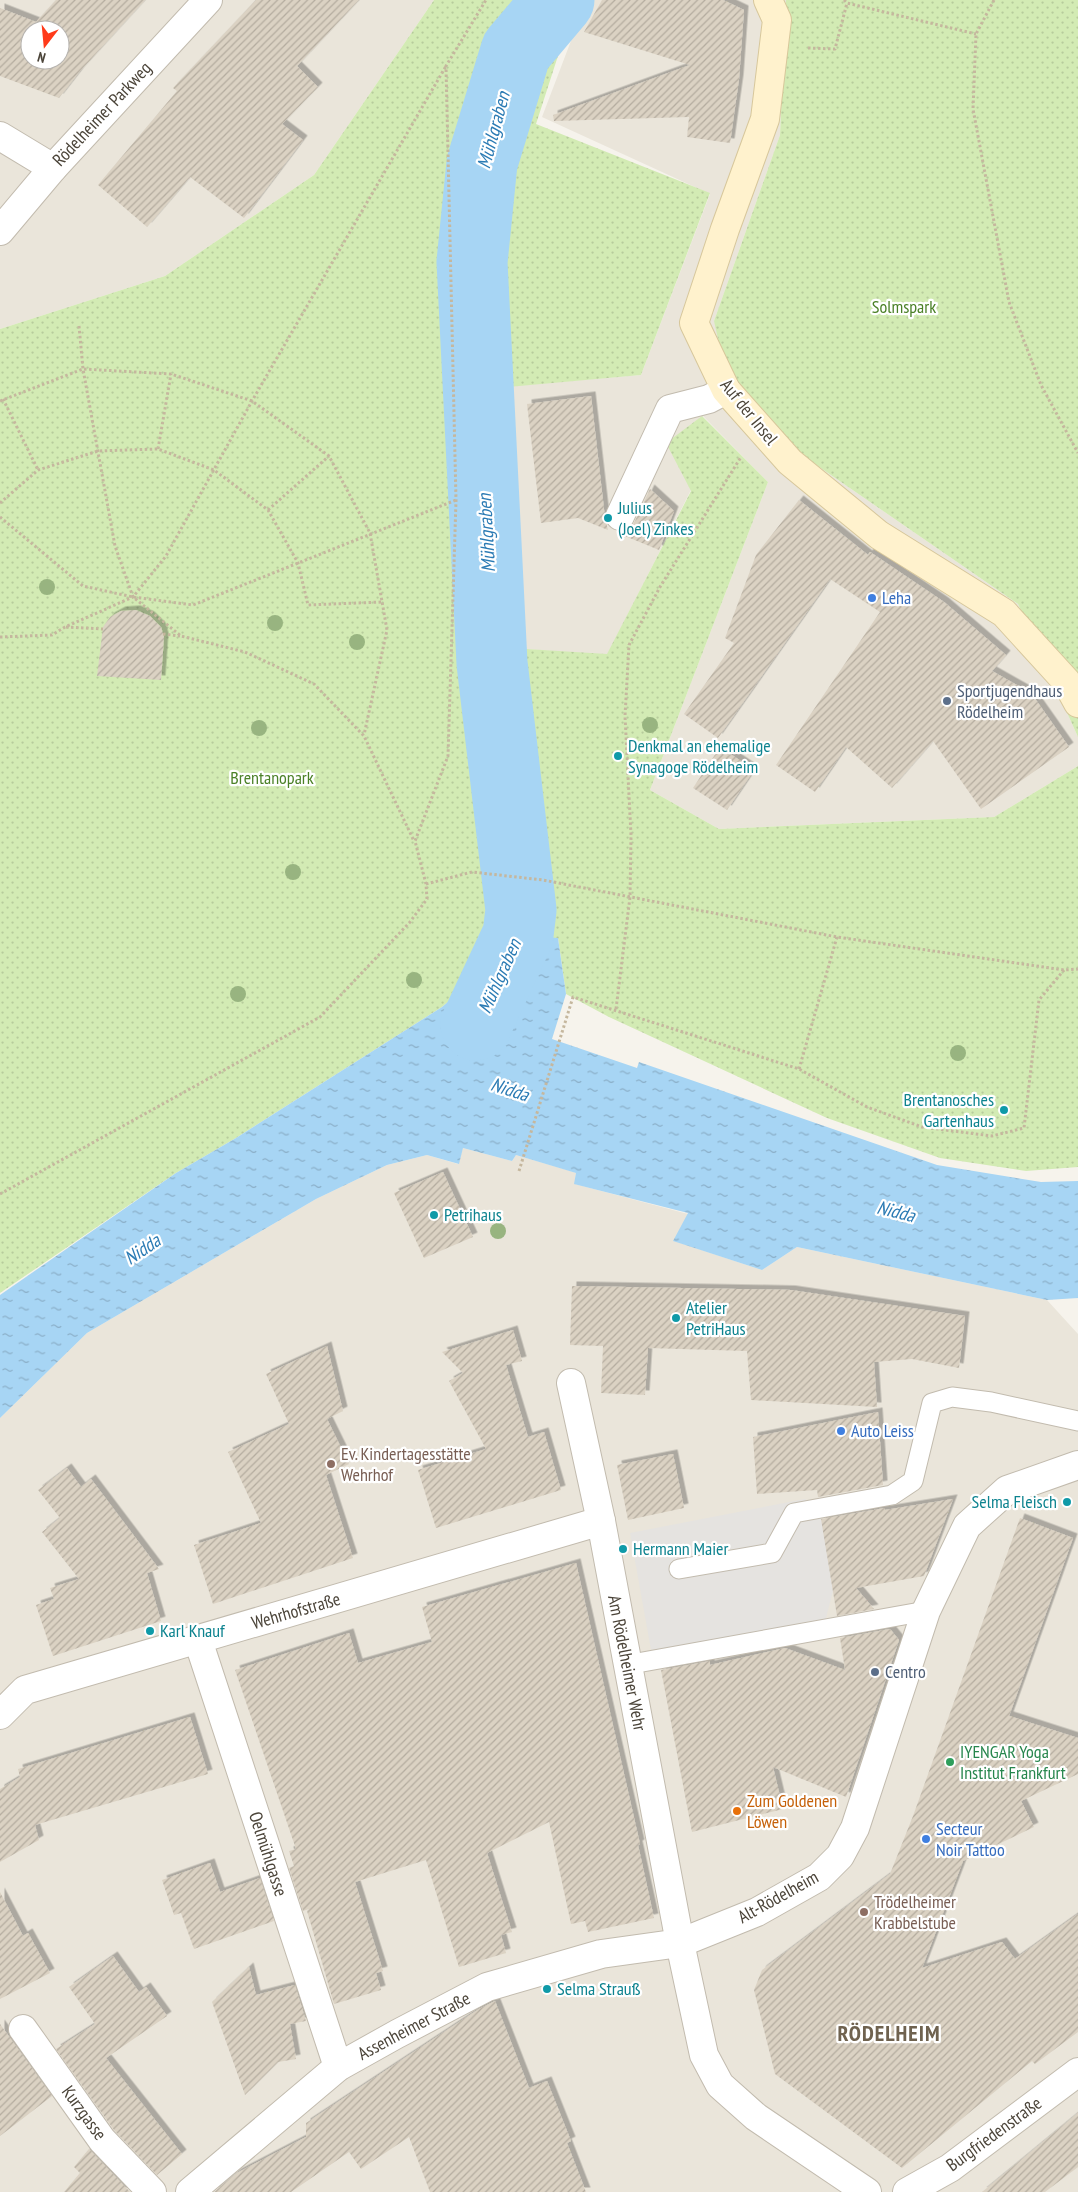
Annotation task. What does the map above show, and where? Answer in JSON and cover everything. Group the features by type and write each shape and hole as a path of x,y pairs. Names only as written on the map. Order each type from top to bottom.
{"main road":[{"name":"Auf der Insel","path":"768,0 778,20 765,120 725,229 694,323 726,390 790,462 879,535 1004,613 1066,681 1078,703"}],"street":[{"name":"Rödelheimer Parkweg","path":"0,232 53,168 208,0"},
{"path":"0,136 53,168"},
{"path":"620,516 670,409 709,399 726,390"},
{"name":"Am Rödelheimer Wehr","path":"571,1383 601,1522 626,1665 659,1824 680,1943"},
{"name":"Alt-Rödelheim","path":"680,1943 758,1912 819,1877 840,1856 855,1828 926,1611 967,1526 1007,1490 1078,1464"},
{"name":"Wehrhofstraße","path":"0,1715 25,1690 601,1522"},
{"name":"Oelmühlgasse","path":"198,1640 338,2067"},
{"path":"680,1943 704,2055 720,2084 756,2117 867,2192"},
{"name":"Assenheimer Straße","path":"190,2192 338,2067 487,1987 601,1954 680,1943"},
{"name":"Kurzgasse","path":"23,2029 102,2140 152,2192"},
{"name":"Burgfriedenstraße","path":"907,2192 950,2168 1078,2072"}],"lane":[{"path":"679,1569 772,1553 794,1513 892,1495 913,1482 932,1403 952,1397 991,1402 1078,1421"},
{"path":"626,1665 926,1611"}],"path":[{"path":"0,637 52,635 65,627 133,597 166,556 252,401 486,0"},
{"path":"994,0 976,34 973,110 1009,302 1041,385 1078,453"},
{"path":"775,47 835,49 846,2 976,34"},
{"path":"415,842 448,756 456,500 446,66"},
{"path":"79,326 83,368 115,546 133,597 181,636"},
{"path":"38,470 1,400 83,368 171,374 252,401 329,456 370,534 387,630 364,736"},
{"path":"158,449 171,374"},
{"path":"0,503 38,470 98,451 158,449 214,470 268,510 298,563 308,605 382,602"},
{"path":"616,1010 630,897 631,835 625,716 629,645 660,587 746,449"},
{"path":"268,510 329,456"},
{"path":"0,517 83,586 133,597 193,605 456,500"},
{"path":"65,627 103,629"},
{"path":"0,1194 320,1017 410,922 427,899 426,884 415,842 364,736 314,684 245,652 181,636 163,634"},
{"path":"426,884 472,872 543,880 837,937 1064,970 1078,969"},
{"path":"799,1069 837,937"},
{"path":"519,1171 573,996 799,1069 867,1107 922,1127 992,1136 1024,1128 1039,1000 1064,970"}],"shaded area":[{"path":"0,0 434,0 314,175 165,276 0,329"},
{"path":"588,0 786,0 780,135 714,321 799,453 1018,604 1078,737 1078,766 994,817 719,829 650,790 768,482 703,416 691,490 607,655 511,648 497,387 641,375 710,194 542,117"},
{"path":"463,1148 512,1161 516,1155 576,1173 575,1184 688,1214 674,1241 762,1270 797,1247 1047,1300 1078,1334 1078,2192 0,2192 0,1418 87,1333 316,1199 387,1165 427,1155 458,1164"},
{"path":"805,1499 822,1520 833,1591 825,1622 651,1650 630,1533"}],"green space":[{"name":"Brentanopark","path":"434,0 576,0 536,124 710,193 641,375 497,388 511,648 607,654 691,491 666,443 702,416 768,482 650,790 719,829 994,817 1078,766 1078,1167 1026,1171 940,1158 827,1118 609,1017 566,994 558,938 494,939 477,977 442,1007 236,1138 176,1173 0,1293 0,329 165,276 314,175"},
{"name":"Solmspark","path":"786,0 1078,0 1078,737 1018,604 799,453 725,370 714,321 780,135"}],"water":[{"name":"Nidda","path":"518,935 558,938 566,994 552,1039 637,1068 639,1062 937,1165 1041,1182 1078,1181 1078,1298 1047,1300 797,1247 762,1270 673,1241 688,1213 574,1184 576,1173 516,1155 512,1161 463,1148 459,1164 427,1155 387,1165 316,1199 87,1333 0,1418 0,1295 176,1173 236,1138 442,1007 477,977 494,939"}],"building":[{"path":"56,0 145,0 80,71 59,98 0,76 0,8 31,20 20,20 20,70 70,70 70,20 38,20"},
{"path":"256,0 359,0 297,66 318,87 282,124 303,140 244,218 190,177 147,227 98,185 177,91 173,88"},
{"path":"602,0 723,0 744,10 739,79 730,143 687,137 689,117 554,121 553,115 690,65 584,32"},
{"path":"591,396 608,530 578,518 541,523 527,404"},
{"path":"650,489 674,511 659,550 620,534 629,529 634,523"},
{"path":"799,500 868,555 870,552 944,602 1006,655 992,671 1031,693 1069,747 981,809 933,741 892,788 846,747 815,792 776,765 880,612 830,579 718,738 684,714 734,643 725,638 756,555"},
{"path":"136,610 150,616 161,627 164,637 161,680 97,676 103,627 110,617 121,611"},
{"path":"720,747 754,770 727,810 693,788"},
{"name":"Petrihaus","path":"443,1172 473,1237 424,1258 394,1193"},
{"path":"572,1286 791,1290 965,1316 959,1368 912,1359 874,1362 877,1407 751,1400 747,1351 648,1348 645,1395 601,1393 603,1346 570,1345"},
{"path":"513,1330 522,1361 506,1365 528,1437 544,1432 561,1490 436,1528 418,1470 486,1449 449,1381 463,1373 442,1352"},
{"path":"327,1346 343,1411 327,1419 349,1464 326,1475 353,1558 213,1604 194,1545 261,1523 228,1452 289,1424 266,1374"},
{"path":"878,1412 883,1485 818,1497 817,1490 757,1494 753,1437"},
{"path":"673,1454 684,1508 628,1520 617,1465"},
{"path":"67,1468 81,1487 91,1479 159,1569 147,1573 161,1621 53,1656 36,1605 54,1599 50,1588 79,1579 42,1532 60,1518 38,1490"},
{"path":"953,1499 924,1576 856,1588 874,1609 837,1616 821,1519"},
{"path":"1020,1518 1073,1538 1009,1716 1078,1738 1078,1774 1021,1801 1034,1827 963,1861 922,1968 1002,1942 1015,1959 1078,1914 1078,2032 1035,2064 1032,2061 902,2168 775,2074 754,1990 762,1970 890,1874 913,1816"},
{"path":"576,1563 640,1844 638,1845 654,1918 588,1932 585,1921 571,1924 549,1822 487,1853 512,1932 501,1935 506,1953 459,1967 426,1860 355,1882 383,1971 376,1973 381,1990 334,2004 307,1911 309,1909 303,1911 289,1868 294,1866 289,1851 296,1849 235,1670 349,1633 358,1663 432,1642 422,1607"},
{"path":"890,1629 899,1640 846,1797 773,1767 783,1809 692,1832 661,1670 710,1661 710,1665 785,1648 845,1670 840,1638"},
{"path":"190,1717 208,1774 35,1825 39,1840 0,1862 0,1789 20,1777 18,1769"},
{"path":"210,1863 220,1892 260,1878 274,1921 194,1949 181,1913 174,1915 162,1880"},
{"path":"0,1892 23,1936 28,1933 50,1973 0,1999"},
{"path":"113,1956 139,1992 146,1987 167,2016 106,2058 182,2154 157,2175 114,2130 56,2049 95,2024 69,1987"},
{"path":"249,1967 256,1995 295,1985 306,2021 290,2024 296,2059 278,2062 245,2095 212,2002"},
{"path":"495,2001 529,2088 547,2081 571,2141 567,2143 586,2192 430,2192 409,2137 361,2169 349,2152 291,2192 214,2192 237,2173 306,2137 306,2123 479,2009"},
{"path":"0,2024 52,2096 0,2136"},
{"path":"1078,2113 1078,2167 1045,2192 982,2192"},
{"path":"89,2149 130,2192 64,2192 80,2173 74,2167"}],"waterway":[{"name":"Mühlgraben","path":"476,1025 518,935 521,910 492,663 472,262 482,163 516,51 559,0"}],"place":[{"name":"Julius (Joel) Zinkes","path":"608,518"},
{"name":"Leha","path":"872,598"},
{"name":"Sportjugendhaus Rödelheim","path":"947,701"},
{"name":"Denkmal an ehemalige Synagoge Rödelheim","path":"618,756"},
{"name":"Brentanosches Gartenhaus","path":"1004,1110"},
{"name":"Petrihaus","path":"434,1215"},
{"name":"Atelier PetriHaus","path":"676,1318"},
{"name":"Auto Leiss","path":"841,1431"},
{"name":"Ev. Kindertagesstätte Wehrhof","path":"331,1464"},
{"name":"Selma Fleisch","path":"1067,1502"},
{"name":"Hermann Maier","path":"623,1549"},
{"name":"Karl Knauf","path":"150,1631"},
{"name":"Centro","path":"875,1672"},
{"name":"IYENGAR Yoga Institut Frankfurt","path":"950,1762"},
{"name":"Zum Goldenen Löwen","path":"737,1811"},
{"name":"Secteur Noir Tattoo","path":"926,1839"},
{"name":"Trödelheimer Krabbelstube","path":"864,1912"},
{"name":"Selma Strauß","path":"547,1989"}],"district":[{"name":"RÖDELHEIM","path":"889,2033"}]}
